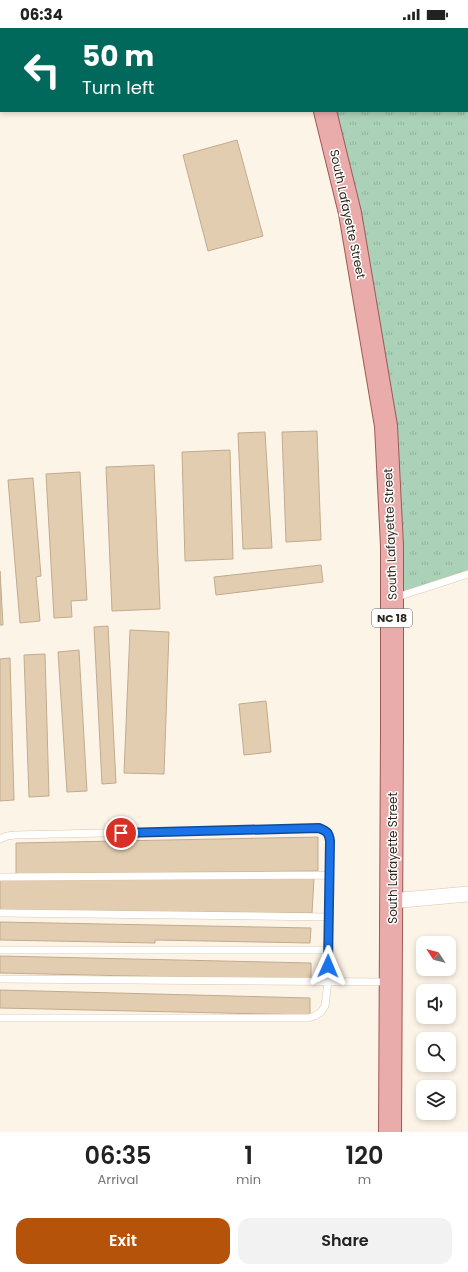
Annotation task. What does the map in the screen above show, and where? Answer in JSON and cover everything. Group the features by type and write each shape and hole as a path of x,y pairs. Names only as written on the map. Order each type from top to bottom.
{"main road":[{"name":"South Lafayette Street","path":"325,112 350,213 386,426 392,546 390,1132"}],"street":[{"path":"391,901 468,894"}],"lane":[{"path":"392,598 468,574"},
{"path":"0,839 6,836 14,835 319,828 328,832 330,841 328,981 325,1006 315,1016 308,1018 0,1018"},
{"path":"0,877 330,875"},
{"path":"0,913 329,917"},
{"path":"0,950 329,950"},
{"path":"0,979 391,982"}],"green space":[{"path":"325,112 468,112 468,574 392,598 386,426"}],"building":[{"path":"237,140 263,236 208,251 183,155"},
{"path":"317,431 321,540 286,542 282,432"},
{"path":"265,432 272,548 243,549 238,433"},
{"path":"230,450 233,559 185,561 182,452"},
{"path":"154,465 160,609 112,611 106,467"},
{"path":"80,472 87,600 71,601 72,617 54,618 46,474"},
{"path":"33,478 41,576 36,577 40,621 20,623 8,480"},
{"path":"321,565 323,582 216,595 214,577"},
{"path":"0,571 3,625 0,625"},
{"path":"108,626 116,783 102,784 94,627"},
{"path":"130,630 169,632 164,774 124,773"},
{"path":"79,650 87,791 67,792 58,652"},
{"path":"45,654 49,796 29,797 24,655"},
{"path":"10,658 14,800 0,801 0,659"},
{"path":"266,701 271,752 244,755 239,704"},
{"path":"318,837 318,871 16,874 16,843"},
{"path":"314,878 312,913 0,910 0,879"},
{"path":"0,922 311,928 310,943 155,940 155,943 0,940"},
{"path":"0,956 311,963 311,980 0,973"},
{"path":"0,990 310,998 310,1015 0,1008"}],"route":[{"path":"121,833 319,828 325,830 328,832 330,841 328,966"}]}
